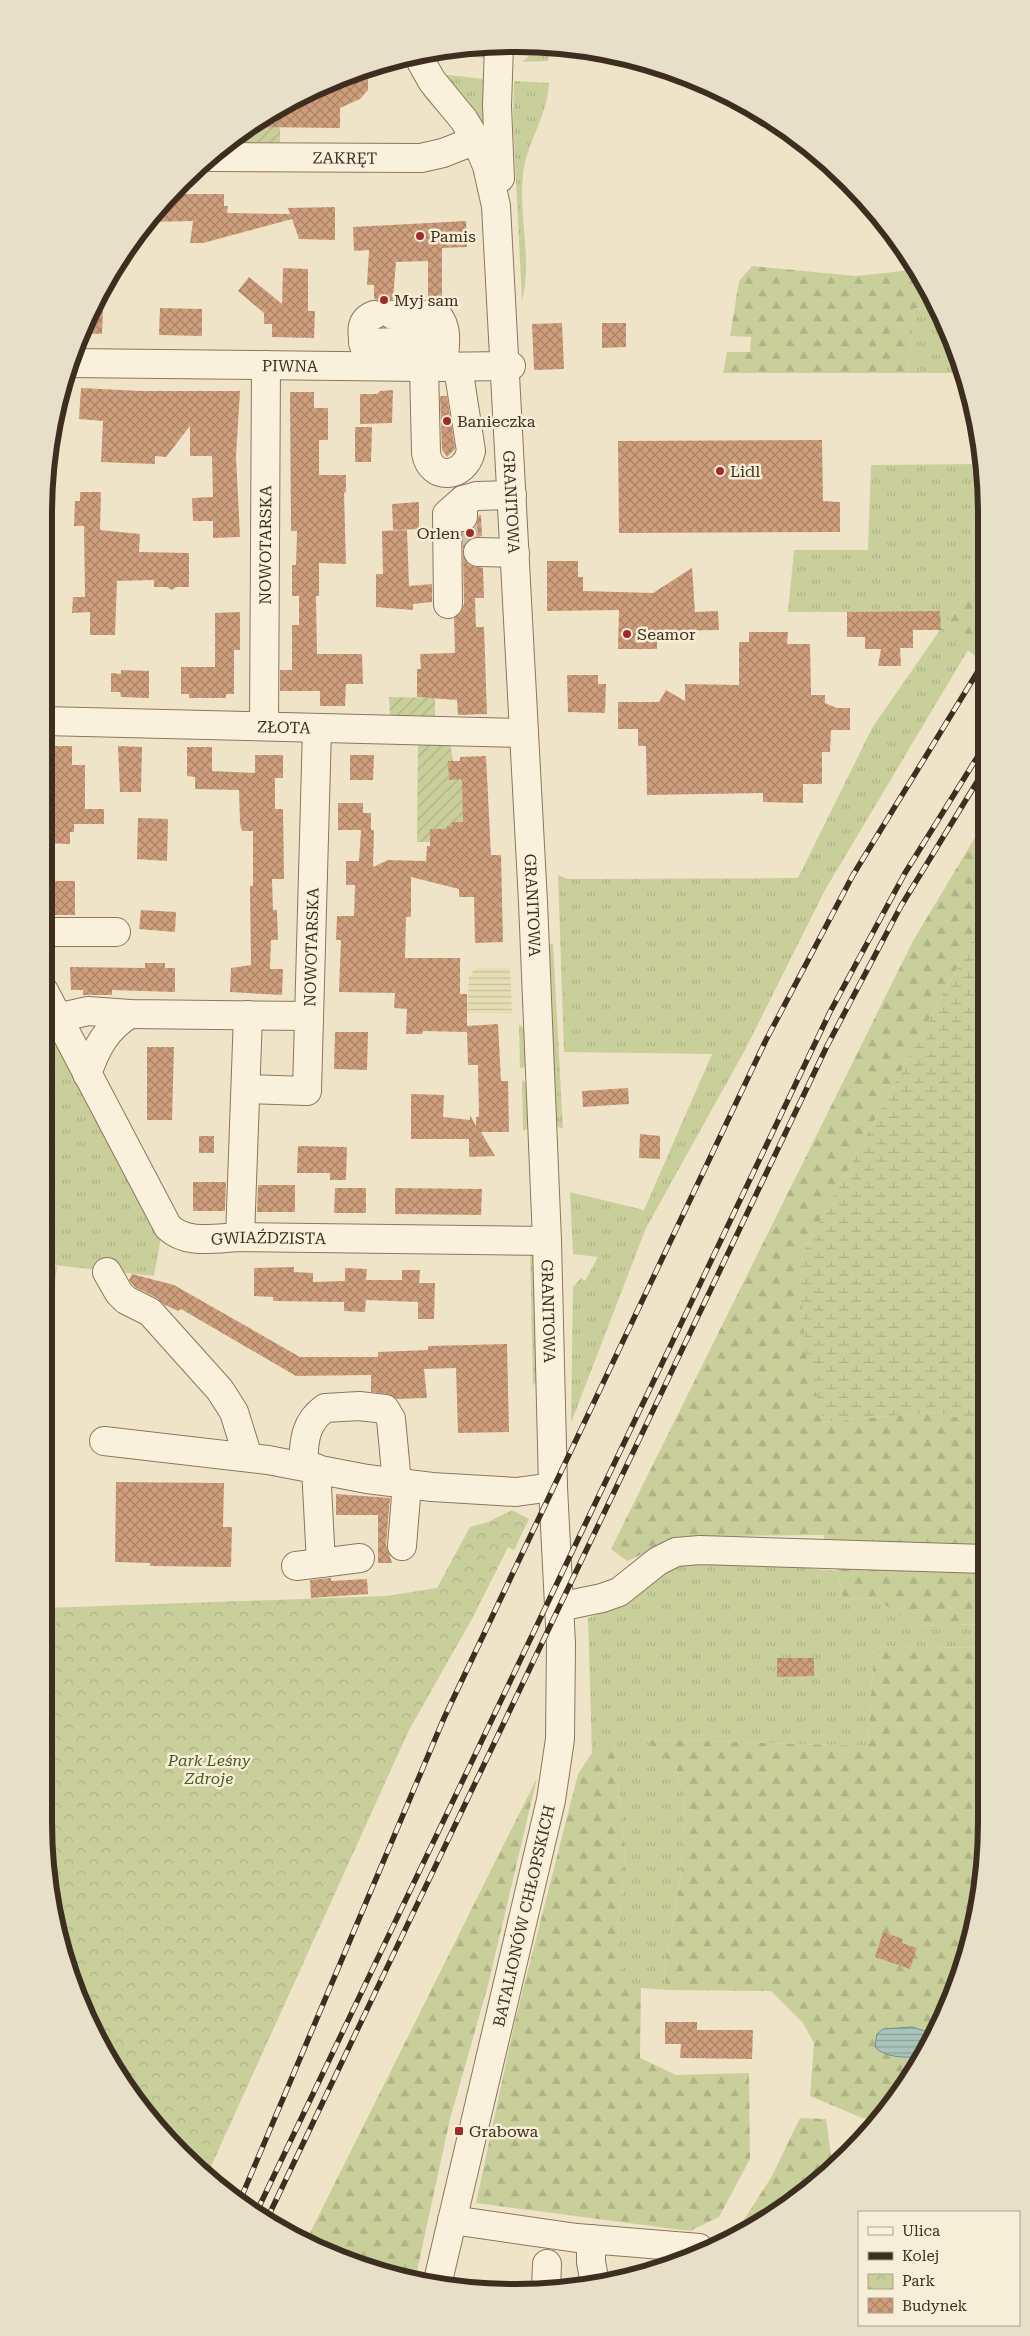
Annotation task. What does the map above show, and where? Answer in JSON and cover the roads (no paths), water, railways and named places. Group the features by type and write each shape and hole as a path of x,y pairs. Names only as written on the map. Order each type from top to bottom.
{"street":[{"name":"GRANITOWA","path":"496,206 501,196 497,106 499,53"},
{"name":"GRANITOWA","path":"421,62 435,86 464,120 476,140 487,166 496,206 508,366 475,501 515,553 547,1241 553,1487 559,1607"},
{"name":"ZAKRĘT","path":"222,157 421,158 443,153 476,140"},
{"path":"365,355 362,328 367,318 383,315 437,315 443,322 442,361"},
{"name":"PIWNA","path":"78,363 266,365 365,355 508,366"},
{"name":"NOWOTARSKA","path":"264,726 266,365"},
{"path":"470,550 447,514 475,501"},
{"path":"470,550 515,553"},
{"path":"448,604 470,550"},
{"name":"ZŁOTA","path":"52,721 524,733"},
{"name":"NOWOTARSKA","path":"246,1089 307,1090 317,729"},
{"path":"52,932 116,932"},
{"name":"GWIAŹDZISTA","path":"52,1008 168,1227 176,1235 190,1239 240,1236 547,1241"},
{"path":"57,1018 88,1011 130,1014 248,1015 240,1236"},
{"path":"87,1074 98,1045 117,1021 130,1014"},
{"name":"NOWOTARSKA","path":"248,1015 308,1016"},
{"path":"107,1272 119,1293 126,1300 150,1312 220,1390 234,1412 248,1457"},
{"path":"360,1558 308,1564 309,1467 307,1429 311,1421 325,1408 360,1406 384,1408 392,1419 402,1483 402,1546"},
{"path":"104,1441 248,1457 402,1483 516,1492 553,1487"},
{"path":"559,1607 602,1598 619,1592 658,1561 676,1552 700,1550 978,1559"},
{"name":"BATALIONÓW CHŁOPSKICH","path":"439,2277 551,1800 560,1738 562,1708 559,1607"},
{"path":"452,2220 590,2239 693,2247"},
{"path":"590,2239 591,2262 596,2276"}],"water":[{"path":"912,2027 926,2032 913,2057 898,2057 879,2051 875,2047 877,2034 883,2029"}],"tunnel":[{"path":"463,517 464,551"}],"railway":[{"path":"242,2195 444,1718 766,1040 853,875 978,671"},
{"path":"259,2207 830,1012 905,873 978,756"},
{"path":"270,2213 827,1046 901,906 978,780"}],"place":[{"name":"Pamis","path":"420,236"},
{"name":"Myj sam","path":"384,300"},
{"name":"Banieczka","path":"447,421"},
{"name":"Lidl","path":"720,471"},
{"name":"Orlen","path":"470,533"},
{"name":"Seamor","path":"627,634"},
{"name":"Grabowa","path":"459,2131"}],"park label":[{"name":"Park Leśny Zdroje","path":"209,1769"}]}
